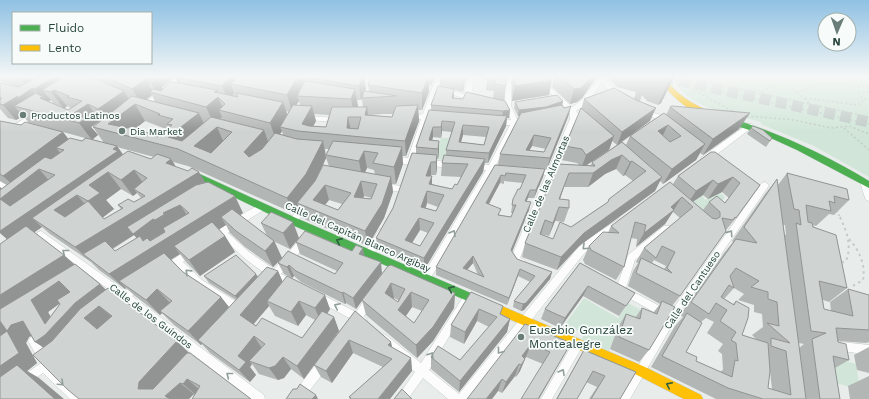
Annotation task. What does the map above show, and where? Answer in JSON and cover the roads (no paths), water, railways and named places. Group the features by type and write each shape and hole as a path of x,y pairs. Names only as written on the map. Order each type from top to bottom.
{"street":[{"path":"132,103 143,109 159,96"},
{"path":"407,169 432,96"},
{"path":"461,96 480,100"},
{"path":"508,96 508,105 515,121"},
{"path":"554,96 591,128"},
{"path":"552,114 572,110 583,103 588,96"},
{"path":"618,96 622,100"},
{"path":"676,96 704,116 749,126 810,151 867,183 869,198"},
{"path":"633,107 654,116 674,120"},
{"path":"405,110 425,116"},
{"name":"Calle de las Almortas","path":"533,267 517,261 515,258 573,119 572,110"},
{"path":"0,137 42,111"},
{"path":"402,118 425,116 447,119"},
{"path":"654,116 656,124 660,127"},
{"path":"299,117 345,120"},
{"path":"488,122 502,123 534,118"},
{"path":"426,278 491,168 515,121"},
{"path":"5,123 32,130"},
{"path":"723,123 749,126"},
{"path":"712,167 700,161 749,126"},
{"path":"387,159 510,169"},
{"name":"Calle del Capitán Blanco Argibay","path":"183,170 262,207 369,254 393,269 426,278 641,371 697,399"},
{"path":"525,170 573,176"},
{"path":"0,184 15,198"},
{"name":"Calle del Cantueso","path":"624,399 672,317 769,184 768,187 771,194"},
{"path":"373,185 400,189"},
{"path":"210,193 220,187"},
{"path":"293,221 312,196"},
{"path":"209,241 262,207"},
{"path":"462,399 559,277 575,264 589,243 627,216"},
{"path":"369,254 386,225"},
{"path":"666,228 631,258 618,288 672,317"},
{"path":"263,287 314,230"},
{"path":"222,232 240,255 274,275 358,317 456,399"},
{"name":"Calle de los Guindos","path":"42,234 260,399"},
{"path":"157,274 196,249"},
{"path":"177,261 242,311"},
{"path":"548,273 559,277"},
{"path":"108,308 144,283"},
{"path":"349,329 377,290"},
{"path":"401,399 422,371 468,297"},
{"path":"33,340 46,363 44,367"},
{"path":"546,399 578,344"},
{"path":"841,348 869,350"},
{"path":"19,385 61,354"},
{"path":"296,399 330,355"},
{"path":"44,367 78,399"}],"tunnel":[{"path":"748,96 869,122"}],"place":[{"name":"Productos Latinos","path":"23,115"},
{"name":"Dia Market","path":"122,131"},
{"name":"Eusebio González Montealegre","path":"521,337"}]}
